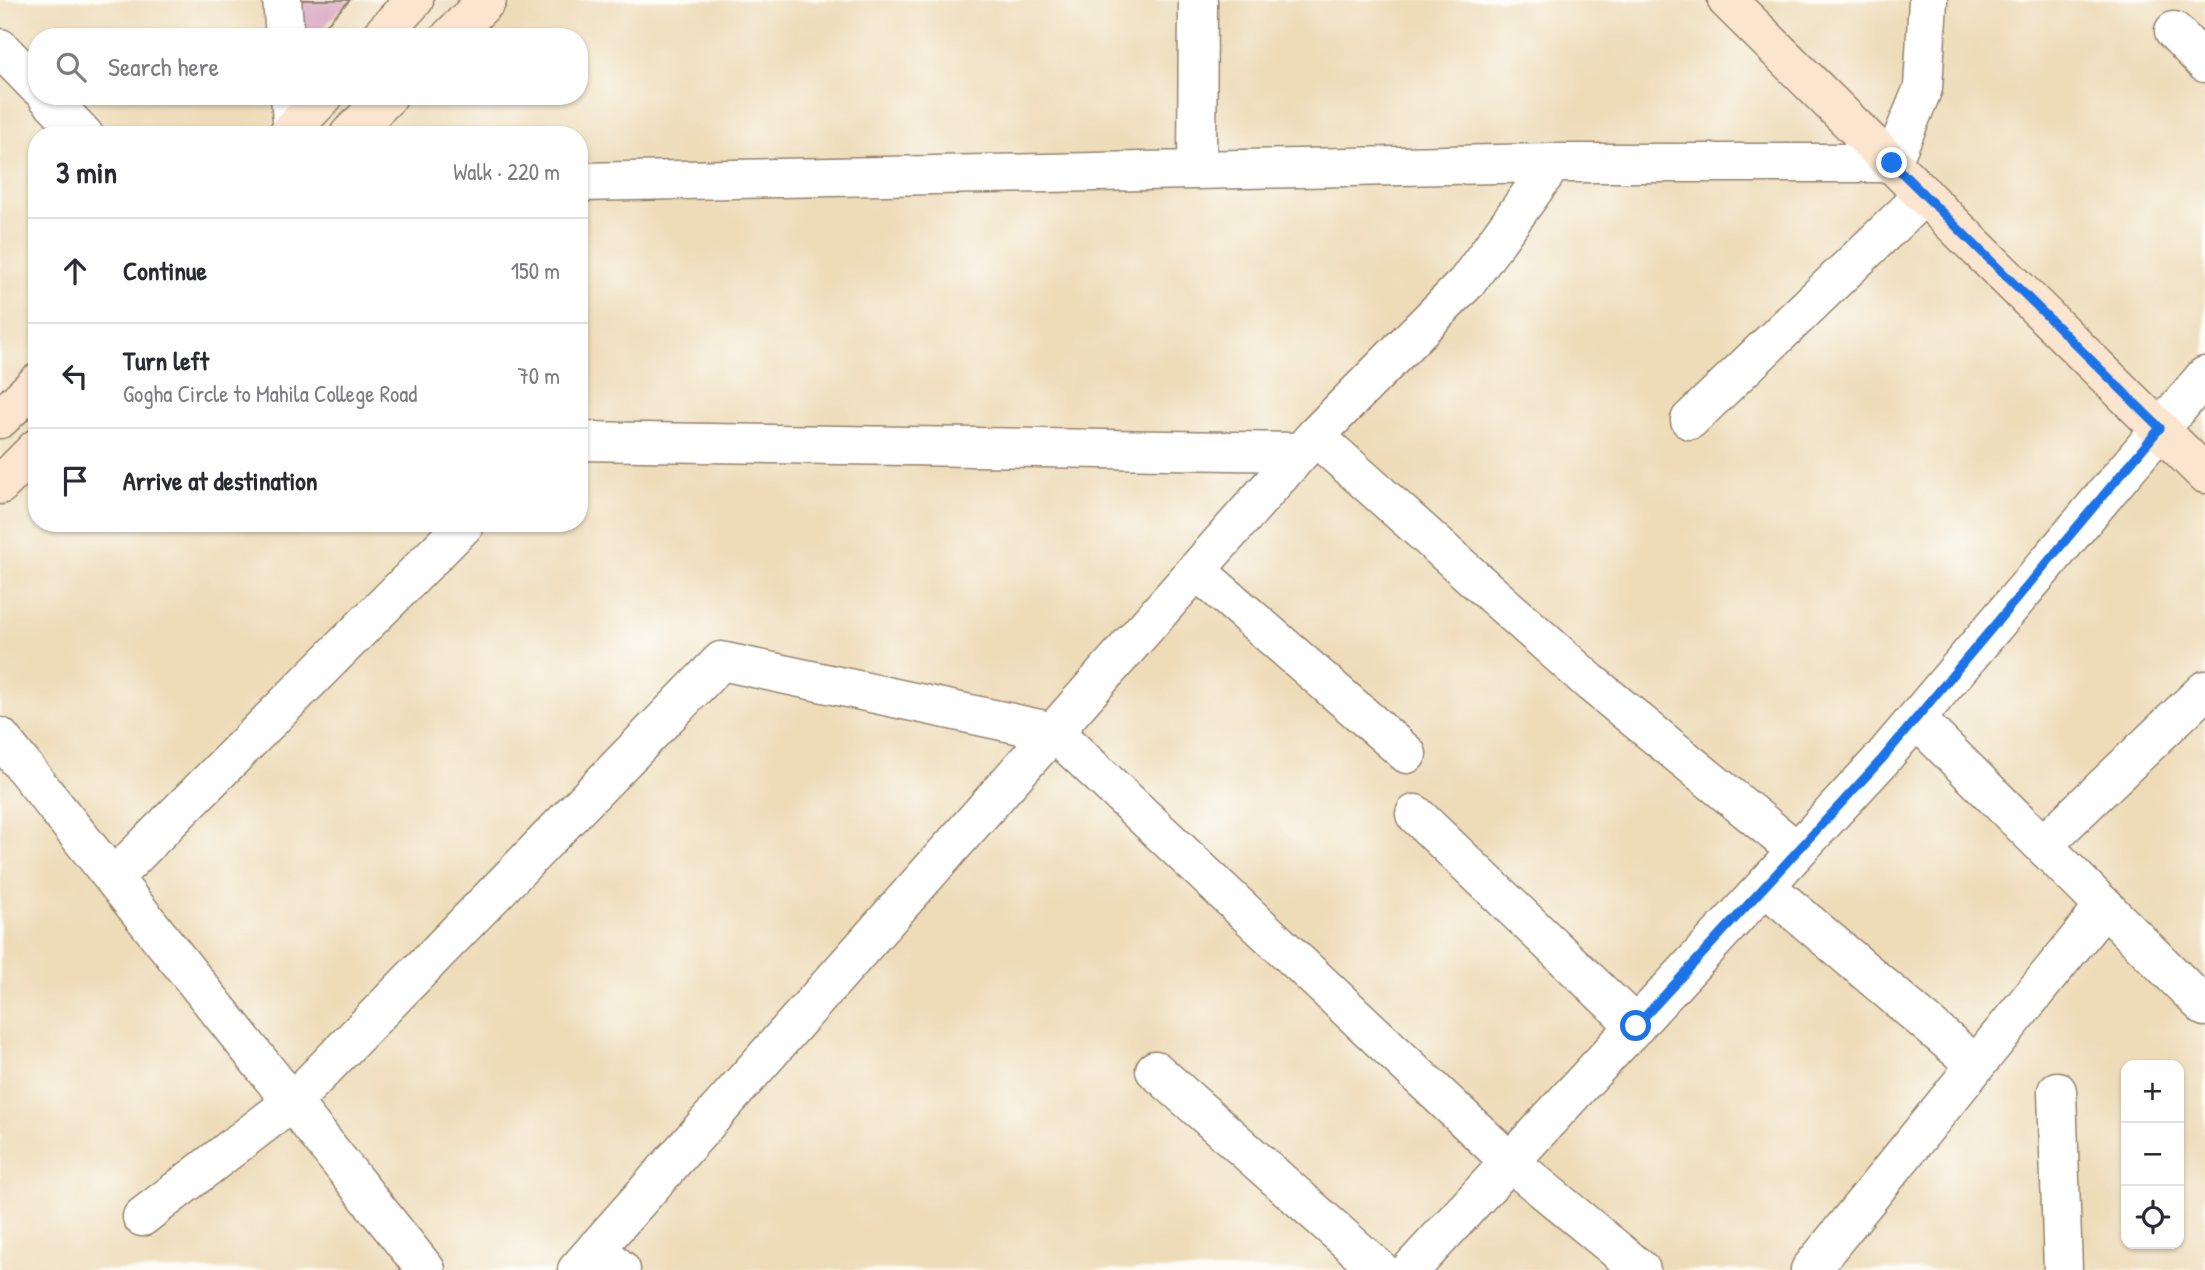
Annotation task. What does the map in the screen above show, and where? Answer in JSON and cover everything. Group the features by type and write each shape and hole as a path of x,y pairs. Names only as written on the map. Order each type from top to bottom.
{"main road":[{"path":"388,28 414,0"},
{"path":"459,28 487,0"},
{"path":"1727,0 2205,474"},
{"path":"290,124 313,105"},
{"path":"358,126 379,105"},
{"path":"0,419 28,392"},
{"path":"0,485 28,457"}],"street":[{"path":"282,0 284,28"},
{"path":"1197,170 1198,0"},
{"path":"588,182 1553,163 1892,163 1923,88 1928,0"},
{"path":"2174,31 2205,62"},
{"path":"0,48 28,77"},
{"path":"56,105 75,126"},
{"path":"598,1263 1196,570 1308,444 1467,282 1553,163"},
{"path":"1690,420 1924,195"},
{"path":"1410,1270 1916,719 2205,376"},
{"path":"588,441 1308,444 1590,682 1797,851"},
{"path":"113,878 457,532"},
{"path":"1196,570 1407,754"},
{"path":"142,1217 292,1102 721,661 1054,732 1510,1162 1641,1270"},
{"path":"2043,845 2205,690"},
{"path":"1916,719 2205,1007"},
{"path":"0,737 426,1270"},
{"path":"1415,814 1636,1026"},
{"path":"1765,886 1976,1065"},
{"path":"1810,1270 2105,906"},
{"path":"1154,1070 1380,1270"},
{"path":"2057,1091 2063,1270"}],"building":[{"path":"300,0 350,0 323,28 301,28"}],"route":[{"path":"1636,1026 1882,759 2160,428 1892,163"}]}
